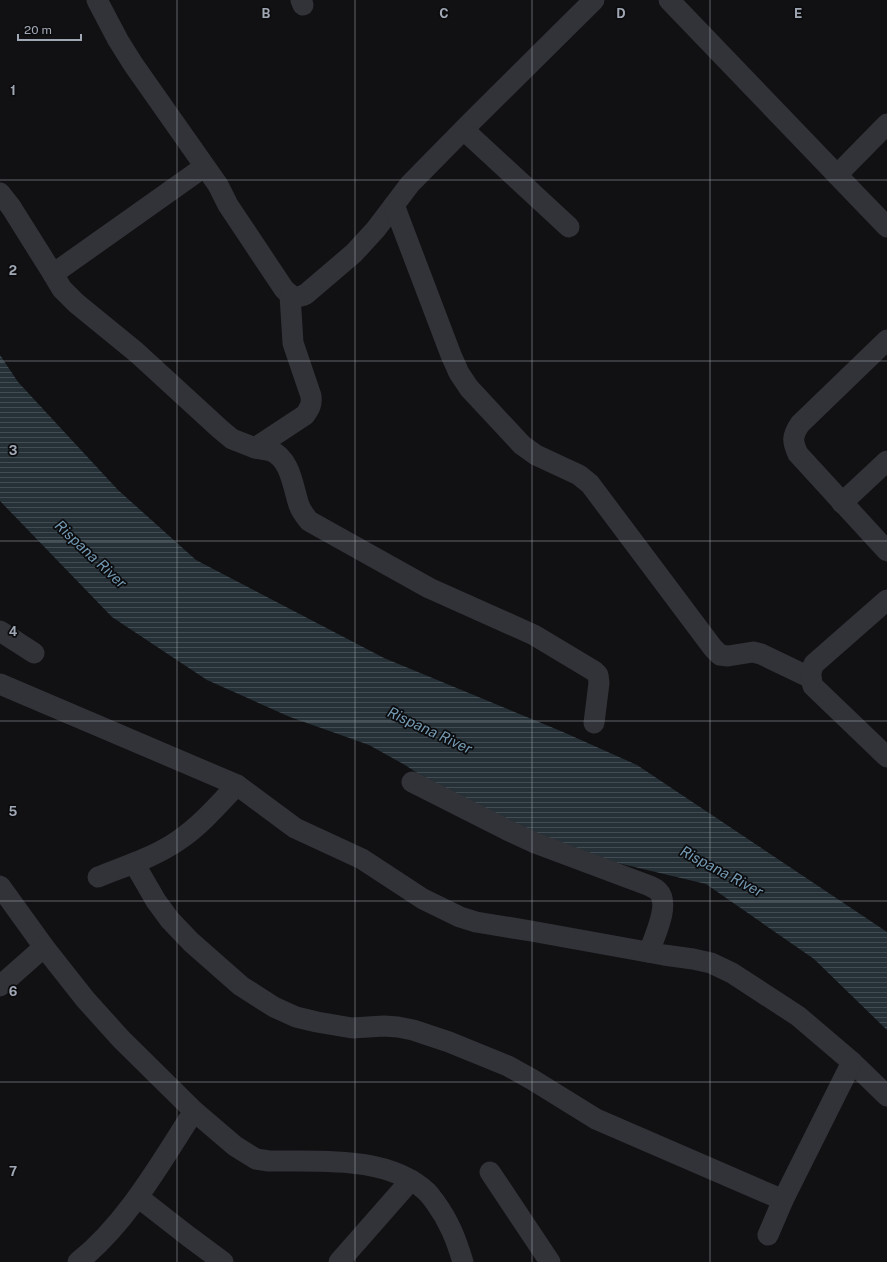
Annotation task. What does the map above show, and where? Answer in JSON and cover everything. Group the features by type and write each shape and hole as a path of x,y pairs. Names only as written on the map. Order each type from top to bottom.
{"street":[{"path":"97,0 118,40 133,64 218,185 228,204 284,290 290,295 299,297 306,294 354,253 376,229 410,184 594,0"},
{"path":"669,0 887,228"},
{"path":"837,175 887,124"},
{"path":"464,130 569,227"},
{"path":"53,274 204,167"},
{"path":"0,194 10,207 62,289 76,303 136,352 232,439 255,448 271,452 278,456 284,463 294,485 299,504 309,521 429,588 534,635 594,671 598,675 600,683 594,722"},
{"path":"394,205 451,355 459,373 469,388 522,445 536,455 579,475 590,484 713,648 720,655 728,656 753,652 761,654 811,678"},
{"path":"255,448 305,415 312,402 293,344 290,295"},
{"path":"887,340 800,424 794,433 793,444 798,454 887,551"},
{"path":"842,503 887,461"},
{"path":"886,754 813,686 811,670 814,664 887,600"},
{"path":"0,631 34,653"},
{"path":"0,684 237,785 295,828 362,859 423,899 460,917 476,922 649,952 693,958 711,963 732,973 798,1016 852,1062 887,1096"},
{"path":"412,782 535,843 650,886 659,891 663,900 663,911 649,952"},
{"path":"98,876 134,863 179,840 205,819 237,785"},
{"path":"134,863 156,901 170,920 191,942 241,986 274,1007 296,1016 329,1025 352,1028 384,1026 398,1027 413,1030 449,1042 508,1066 596,1119 783,1200"},
{"path":"0,888 44,947 104,1022 194,1111 235,1146 256,1159 269,1162 331,1162 372,1165 394,1171 412,1180 428,1192 441,1210 456,1237 463,1262"},
{"path":"0,986 44,947"},
{"path":"768,1236 783,1200 852,1062"},
{"path":"78,1262 98,1244 138,1197 194,1111"},
{"path":"490,1172 550,1262"},
{"path":"339,1262 412,1180"},
{"path":"138,1197 224,1262"}],"water":[{"name":"Rispana River","path":"0,355 18,382 118,490 196,560 384,658 563,732 637,765 887,932 887,1030 814,959 706,884 580,854 434,784 405,765 369,745 290,717 207,680 112,617 0,501"}]}
